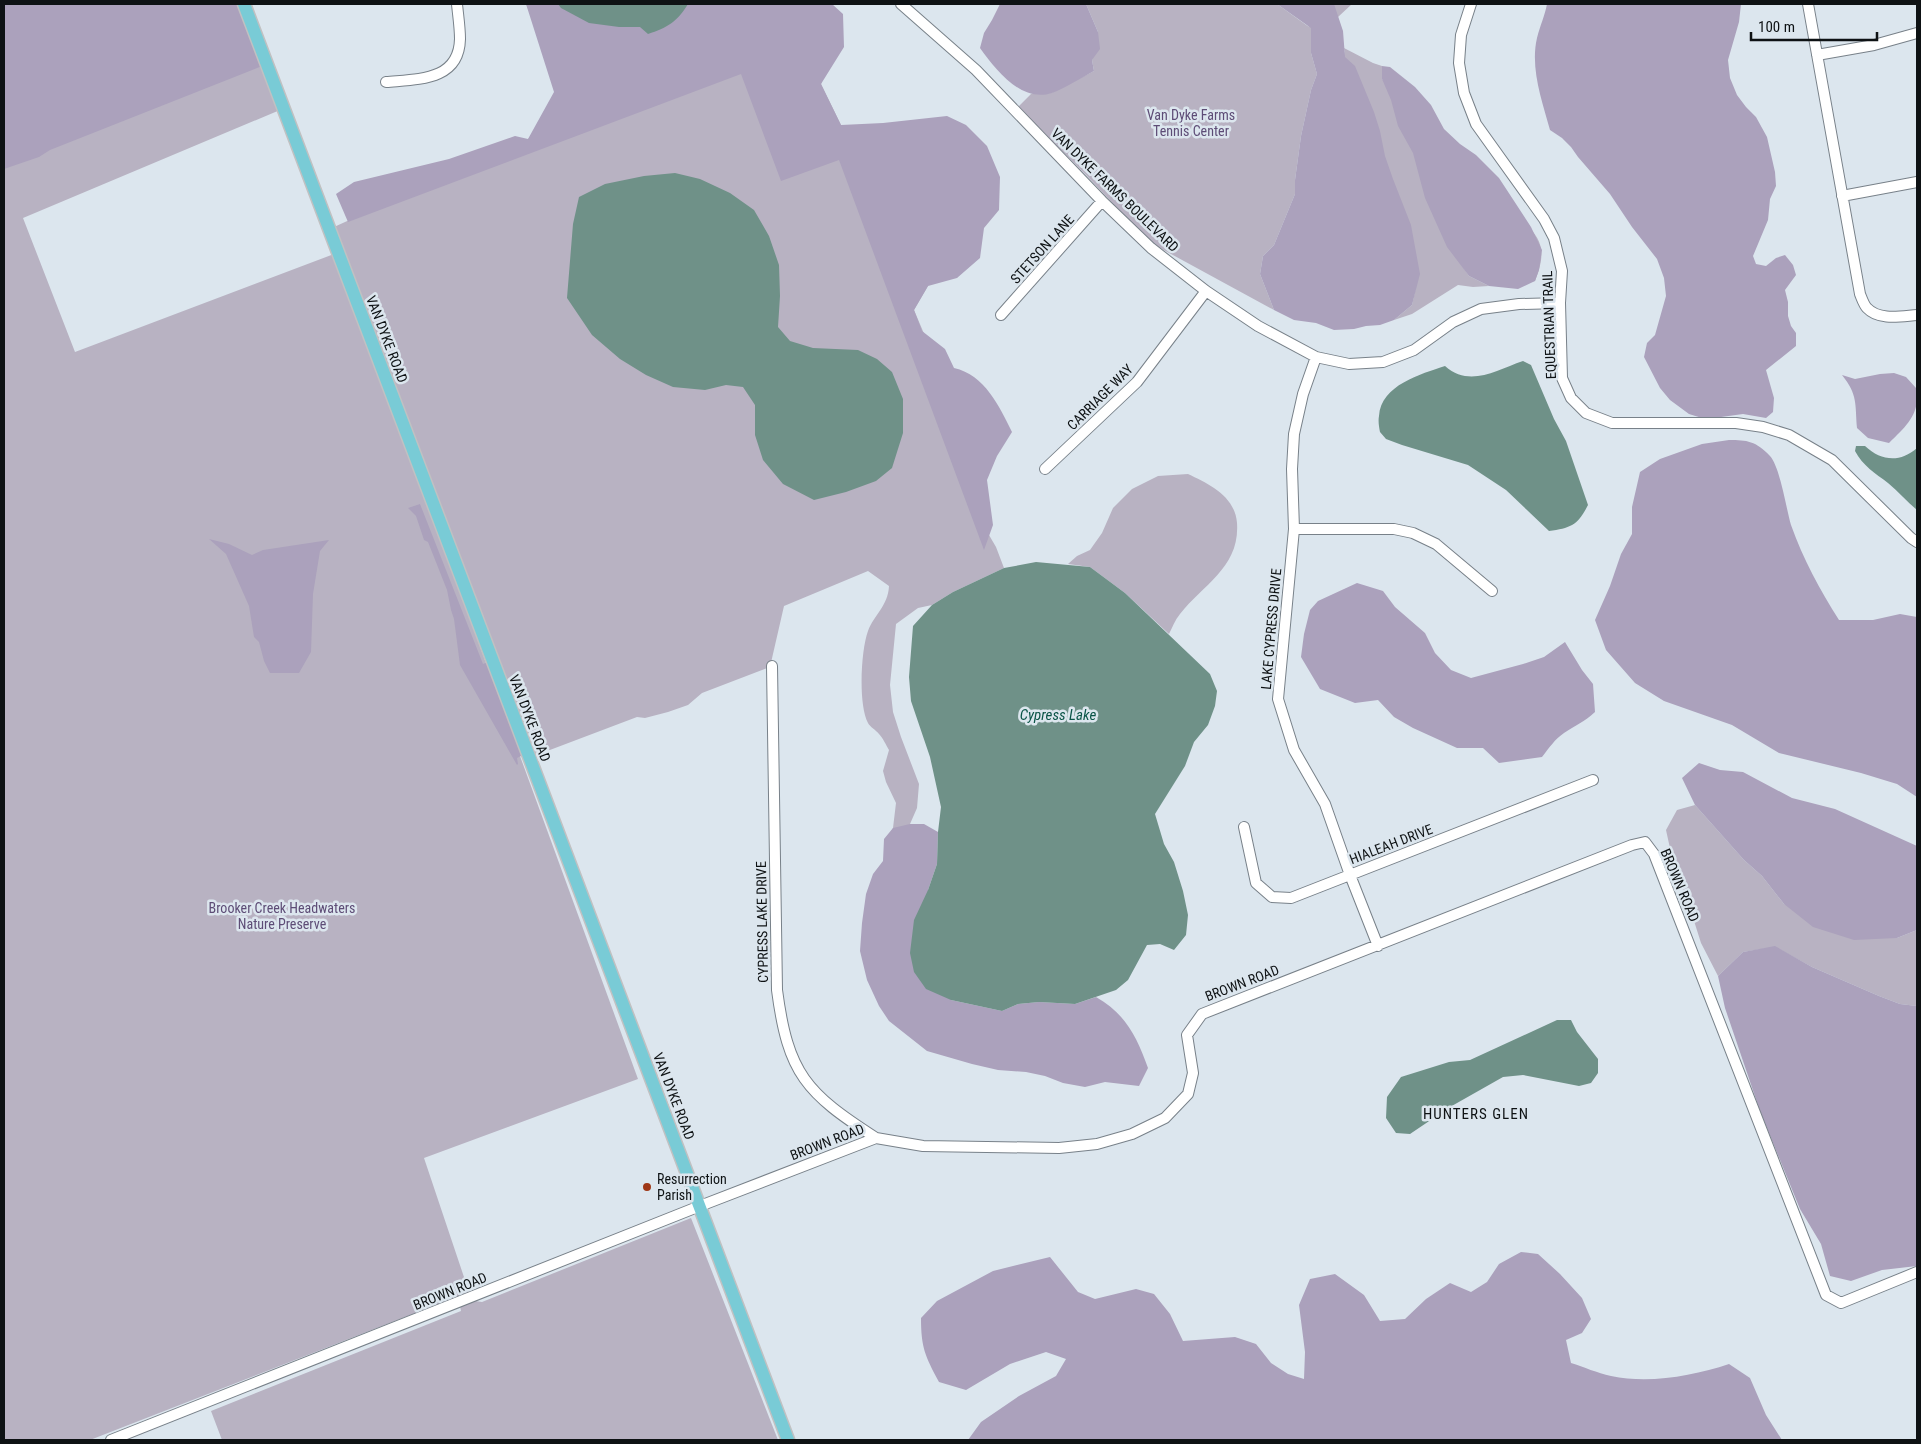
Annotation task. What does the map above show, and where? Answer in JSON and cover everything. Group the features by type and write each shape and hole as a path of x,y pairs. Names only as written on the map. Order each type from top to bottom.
{"main road":[{"name":"VAN DYKE ROAD","path":"244,4 788,1440"}],"street":[{"path":"386,82 435,77 448,68 456,57 460,40 457,4"},
{"name":"VAN DYKE FARMS BOULEVARD","path":"901,4 976,70 1102,201 1151,248 1206,291 1258,326 1316,358 1349,364 1383,362 1414,350 1453,322 1481,309 1519,304 1560,303"},
{"name":"EQUESTRIAN TRAIL","path":"1471,4 1461,35 1459,63 1464,94 1476,124 1544,219 1554,238 1562,271 1560,303 1562,378 1571,398 1586,413 1612,422 1736,423 1763,427 1789,435 1832,460 1910,538 1917,542"},
{"path":"1808,4 1860,294 1867,308 1877,314 1887,316 1917,314"},
{"path":"1817,55 1874,45 1917,33"},
{"path":"1842,196 1917,182"},
{"name":"STETSON LANE","path":"1001,315 1102,201"},
{"name":"CARRIAGE WAY","path":"1045,469 1137,382 1206,291"},
{"name":"LAKE CYPRESS DRIVE","path":"1316,358 1303,394 1294,434 1292,469 1294,529 1278,699 1294,750 1325,804 1378,946"},
{"path":"1294,529 1394,529 1413,533 1436,544 1492,591"},
{"name":"CYPRESS LAKE DRIVE","path":"772,666 777,990 781,1023 793,1062 804,1080 818,1096 835,1110 876,1138"},
{"name":"HIALEAH DRIVE","path":"1244,827 1256,883 1272,897 1291,898 1593,780"},
{"name":"BROWN ROAD","path":"111,1440 876,1138 923,1146 1059,1148 1097,1144 1132,1134 1165,1118 1188,1094 1193,1073 1187,1035 1202,1014 1632,845 1645,842 1654,854 1826,1295 1841,1303 1917,1272"}],"green space":[{"name":"Brooker Creek Headwaters Nature Preserve","path":"4,4 237,4 280,110 23,218 75,352 334,254 448,559 638,1079 424,1158 469,1292 90,1440 4,1440"},
{"path":"526,4 834,46 821,84 841,125 928,286 914,310 980,466 982,523 996,547 1004,568 953,592 932,605 918,608 896,624 890,685 893,712 919,784 917,808 910,824 903,914 926,1041 888,838 893,828 896,803 883,771 889,750 868,723 862,691 862,663 868,631 886,599 889,586 868,571 784,606 770,667 702,693 688,705 645,718 637,717 534,756 334,227 528,139 568,104"},
{"name":"Van Dyke Farms Tennis Center","path":"1086,4 1277,4 1309,27 1291,4 1352,4 1338,17 1337,25 1345,55 1344,48 1382,66 1382,79 1516,217 1532,231 1540,245 1541,253 1541,261 1535,281 1512,284 1461,264 1469,276 1489,286 1473,287 1458,285 1412,314 1394,320 1412,305 1416,287 1322,108 1311,29 1311,53 1317,74 1311,90 1301,136 1295,194 1274,245 1263,256 1260,274 1274,310 1149,242 1018,107 1031,94 1051,93 1094,71 1092,60 1098,32"},
{"path":"1188,474 1220,492 1226,498 1235,514 1237,523 1236,538 1233,552 1227,563 1219,574 1180,614 1169,634 1125,593 1090,567 1068,564 1077,556 1090,550 1102,533 1113,508 1132,489 1158,476"},
{"path":"1695,805 1744,860 1762,876 1784,904 1897,938 1917,930 1917,1006 1900,1004 1879,996 1812,967 1775,947 1743,952 1718,976 1701,943 1689,905 1675,871 1666,830 1677,810"},
{"path":"691,1218 778,1440 222,1440 211,1411 461,1311 460,1306 475,1301 482,1302"}],"shaded area":[{"path":"4,4 238,4 262,66 50,150 39,157 4,169"},
{"path":"526,4 832,4 843,14 844,47 821,84 841,125 883,123 947,116 966,125 987,146 1000,177 999,210 984,228 980,258 957,278 928,286 914,310 922,331 945,349 954,368 965,372 983,384 996,402 1012,432 997,456 987,480 993,525 984,550 839,160 781,181 741,74 348,222 336,194 354,182 449,159 515,136 528,139 554,92"},
{"path":"1000,4 1086,4 1098,32 1100,49 1092,60 1094,71 1057,91 1041,95 1020,89 1010,82 980,48 984,33"},
{"path":"1277,4 1334,4 1343,31 1345,57 1355,66 1374,112 1385,156 1411,225 1420,274 1412,305 1394,320 1380,325 1334,330 1316,323 1294,320 1274,310 1260,274 1263,256 1274,245 1295,194 1301,136 1311,90 1317,74 1311,53 1311,28"},
{"path":"1547,4 1741,4 1739,22 1728,60 1730,78 1737,95 1756,117 1767,137 1775,172 1776,186 1770,199 1768,220 1753,256 1756,264 1766,266 1776,258 1785,255 1793,265 1796,275 1785,290 1788,302 1788,316 1791,326 1796,333 1796,346 1766,370 1774,398 1773,412 1766,418 1743,414 1702,418 1689,414 1670,400 1660,388 1644,357 1647,343 1655,335 1666,296 1664,278 1657,259 1632,227 1610,194 1571,147 1550,130 1538,84 1535,61 1537,38"},
{"path":"1382,66 1390,67 1415,87 1431,105 1444,129 1460,144 1476,155 1499,178 1531,227 1542,250 1535,281 1518,289 1489,286 1469,276 1447,247 1425,198 1413,153 1398,126 1391,100 1382,79"},
{"path":"1894,373 1906,377 1916,388 1917,397 1911,419 1889,443 1868,438 1857,428 1856,406 1853,394 1842,375 1855,379"},
{"path":"1741,440 1756,444 1774,461 1796,538 1812,574 1839,620 1873,620 1900,614 1917,617 1917,797 1897,784 1779,753 1732,725 1664,701 1635,683 1606,650 1595,620 1621,554 1632,534 1632,507 1640,472 1660,459 1702,444"},
{"path":"420,504 483,664 488,662 523,755 517,758 517,765 460,665 454,619 447,590 428,542 424,540 416,516 408,508"},
{"path":"209,539 229,544 252,555 263,550 329,540 320,551 313,594 311,652 299,673 270,673 264,661 259,642 254,637 249,606 226,554"},
{"path":"1357,583 1383,591 1395,607 1425,633 1435,653 1451,670 1471,678 1544,657 1565,642 1593,684 1595,712 1561,735 1542,757 1499,763 1483,748 1457,748 1413,728 1394,717 1378,700 1355,703 1320,689 1301,657 1310,610 1318,601"},
{"path":"1699,763 1720,770 1743,772 1792,798 1835,809 1917,846 1917,930 1897,938 1854,940 1813,927 1784,904 1762,876 1744,860 1695,805 1682,778"},
{"path":"910,824 924,824 938,832 937,864 928,890 951,1000 1002,1011 1018,1004 1039,1002 1075,1004 1096,997 1115,1010 1129,1027 1139,1046 1148,1068 1139,1086 1105,1082 1085,1087 1063,1083 1045,1076 1026,1072 998,1070 972,1064 927,1051 889,1021 879,1006 867,980 860,951 862,923 866,894 873,874 883,861 884,839 893,828"},
{"path":"1775,946 1812,967 1879,996 1900,1004 1917,1006 1917,1266 1882,1270 1851,1281 1830,1276 1821,1244 1800,1209 1760,1111 1725,1008 1718,976 1743,952"},
{"path":"1521,1252 1538,1254 1582,1298 1591,1319 1582,1333 1566,1340 1571,1363 1611,1376 1640,1379 1671,1378 1729,1364 1750,1378 1766,1415 1782,1440 968,1440 981,1422 1019,1396 1056,1376 1066,1359 1046,1352 1010,1364 966,1390 939,1382 927,1358 923,1344 921,1318 937,1301 993,1271 1050,1257 1078,1292 1095,1299 1136,1289 1154,1294 1170,1314 1183,1341 1235,1337 1256,1344 1271,1363 1288,1374 1304,1379 1305,1352 1299,1305 1310,1279 1335,1274 1364,1295 1380,1321 1405,1319 1426,1299 1450,1283 1471,1292 1487,1282 1499,1264"}],"water":[{"path":"558,4 688,4 671,23 648,34 640,27 619,27 589,23 561,8"},
{"path":"675,173 700,179 730,193 754,210 769,236 779,265 778,327 790,341 813,348 858,350 877,359 892,372 903,399 903,433 892,468 876,481 846,492 814,500 783,484 763,460 755,435 755,405 743,387 726,385 705,390 673,387 646,375 620,359 592,335 567,298 573,224 579,197 605,184 644,176"},
{"path":"1523,361 1531,365 1554,419 1566,441 1588,505 1581,517 1568,527 1549,531 1506,490 1468,465 1386,439 1380,432 1379,416 1381,405 1394,389 1414,377 1445,366 1464,376 1483,375"},
{"path":"1856,446 1865,446 1877,455 1891,458 1904,456 1917,448 1917,510 1866,465 1855,451"},
{"name":"Cypress Lake","path":"1036,562 1090,567 1125,593 1210,674 1217,691 1215,706 1208,725 1194,742 1185,766 1155,814 1164,844 1174,862 1183,891 1188,915 1186,935 1174,950 1160,944 1147,945 1128,980 1116,990 1075,1004 1039,1002 1018,1004 1002,1011 951,1000 926,989 914,972 910,953 914,920 928,890 937,864 941,807 930,757 911,701 909,677 913,626 932,605 953,592 1004,568"},
{"path":"1557,1020 1571,1020 1577,1032 1598,1059 1598,1073 1591,1083 1579,1086 1523,1075 1503,1077 1450,1107 1410,1134 1396,1133 1386,1118 1387,1097 1401,1077 1449,1062 1470,1060"}],"place":[{"name":"Resurrection Parish","path":"647,1187"}],"district":[{"name":"HUNTERS GLEN","path":"1476,1114"}]}
